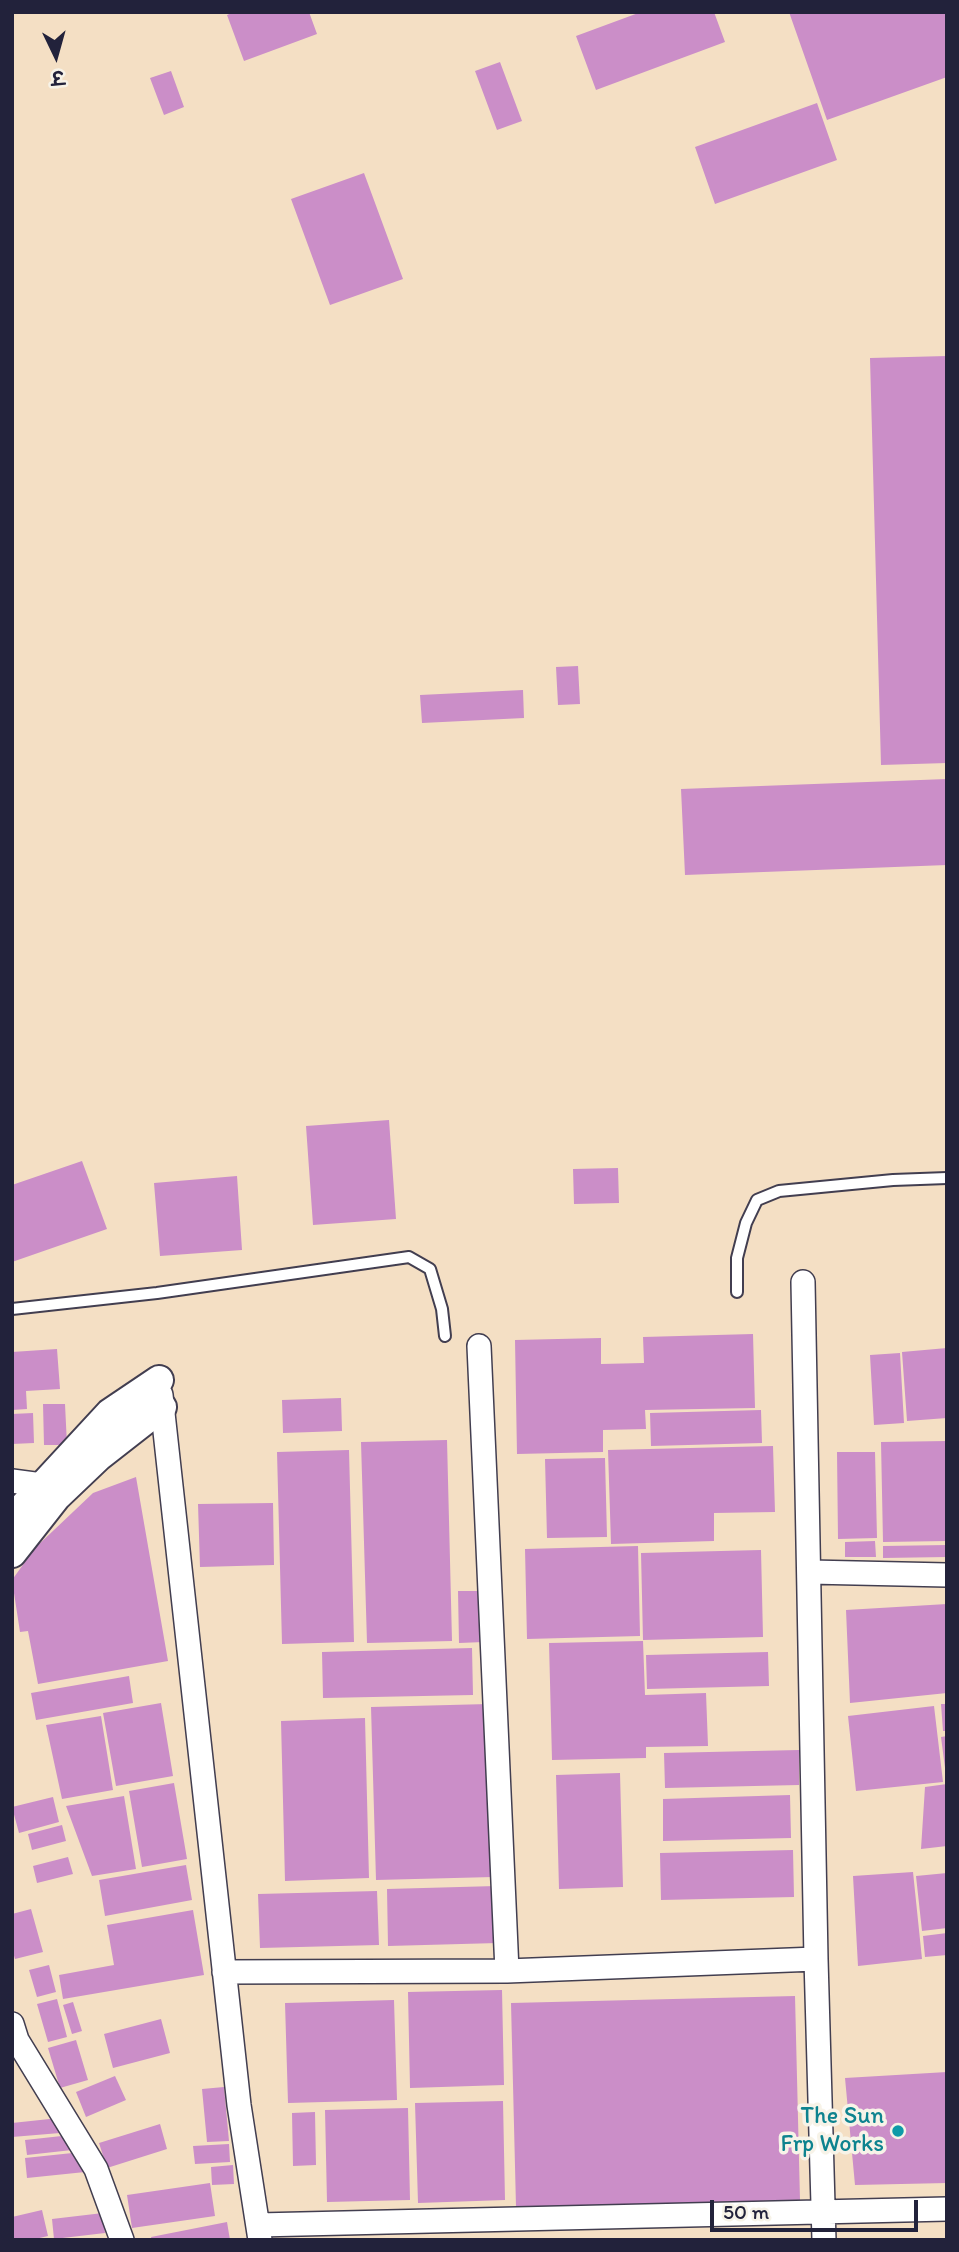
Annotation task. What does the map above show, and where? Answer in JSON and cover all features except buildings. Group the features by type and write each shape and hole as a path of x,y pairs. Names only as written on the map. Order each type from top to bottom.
{"street":[{"path":"803,1282 824,2240"},
{"path":"479,1346 507,1971"},
{"path":"12,1519 110,1413 160,1393"},
{"path":"12,1553 57,1497 160,1393"},
{"path":"160,1393 239,2105 259,2232 947,2209"},
{"path":"12,1481 43,1485"},
{"path":"810,1572 947,1575"},
{"path":"224,1972 507,1971 816,1959"},
{"path":"14,2033 96,2169 121,2240"}],"lane":[{"path":"737,1292 737,1258 746,1223 757,1200 779,1191 893,1180 947,1178"},
{"path":"12,1309 157,1293 410,1257 430,1269 442,1309 445,1336"}],"place":[{"name":"The Sun Frp Works","path":"898,2131"}]}
